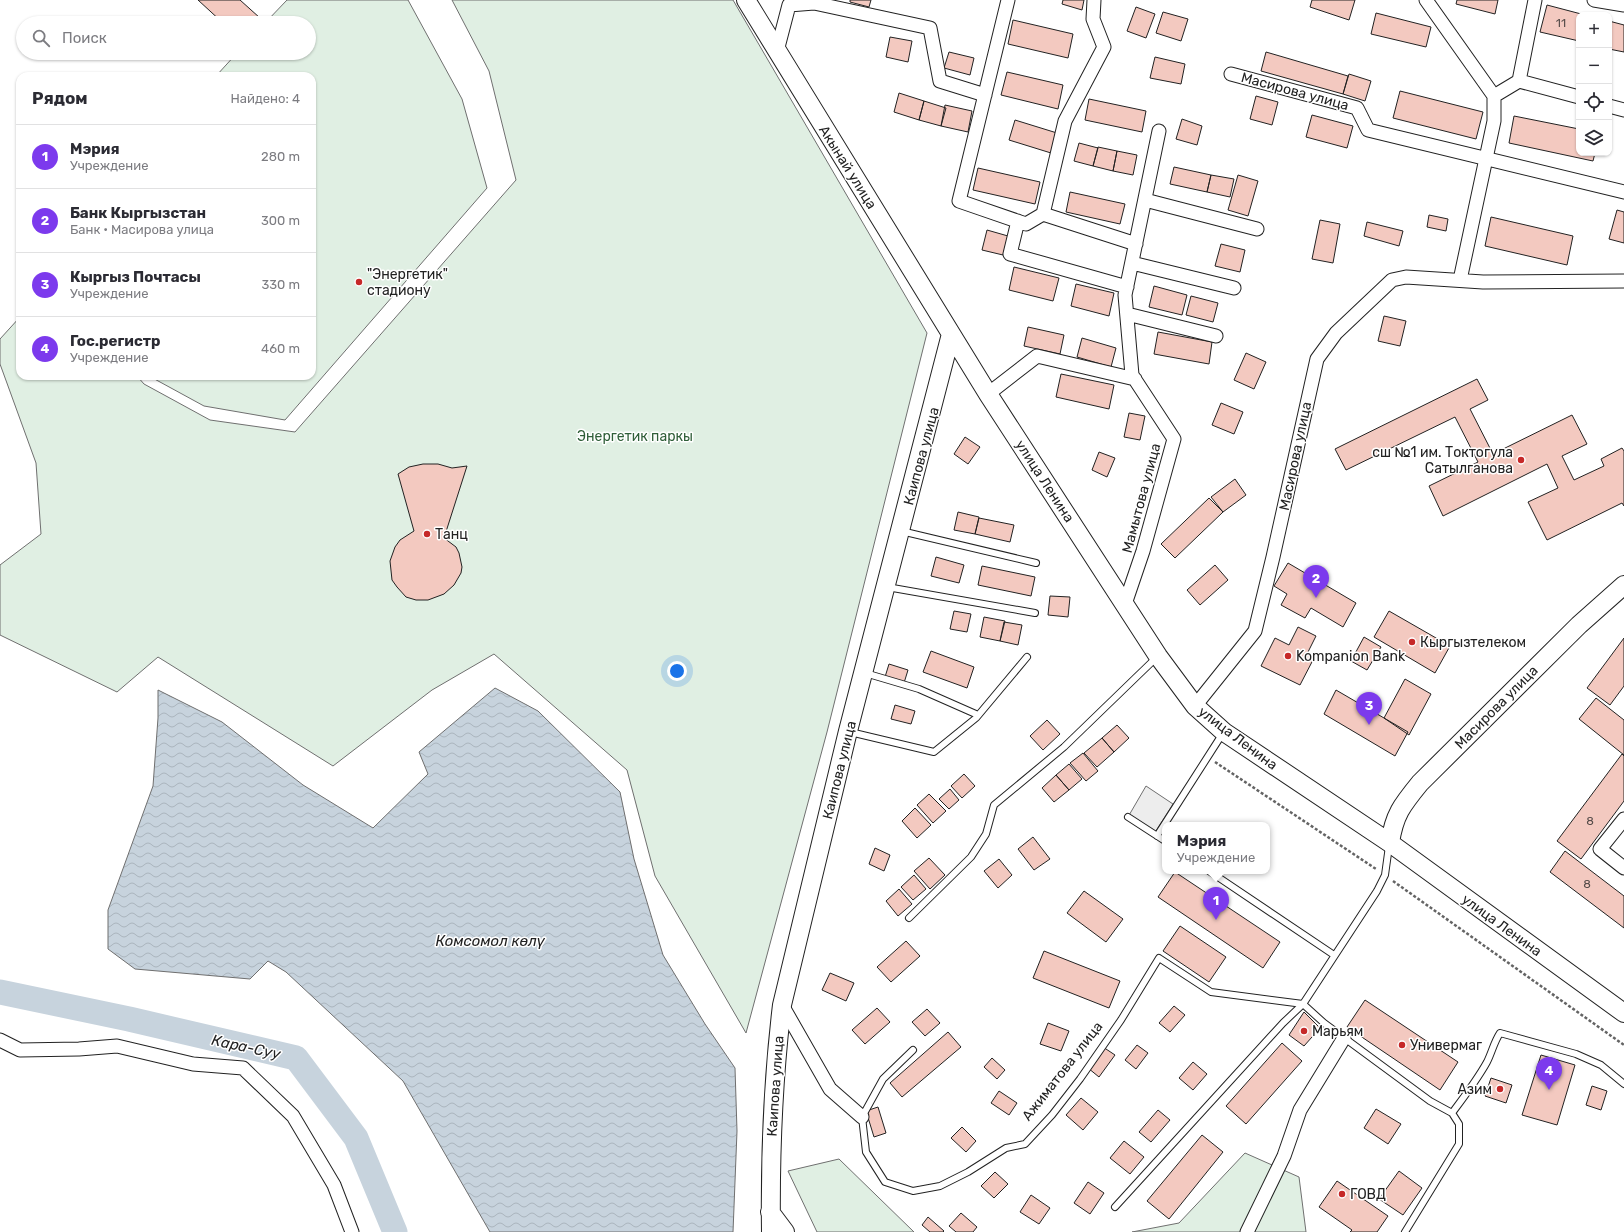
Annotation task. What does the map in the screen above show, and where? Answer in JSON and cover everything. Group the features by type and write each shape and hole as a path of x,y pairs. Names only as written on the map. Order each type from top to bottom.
{"main road":[{"name":"Акынай улица","path":"746,0 952,334"},
{"name":"улица Ленина","path":"952,334 988,394 1158,656 1195,706 1224,732 1390,843 1624,1013"},
{"name":"Каипова улица","path":"770,1232 769,1184 772,1126 782,1005 848,731 952,334"},
{"name":"Масирова улица","path":"1390,843 1392,827 1400,807 1420,783 1579,625 1624,585"},
{"path":"770,1212 785,1232"}],"street":[{"path":"1008,0 959,201 1026,224 1043,214 1066,121 1104,48 1093,19 1094,0"},
{"path":"1426,0 1494,96 1494,121 1460,280"},
{"path":"1519,81 1535,0"},
{"path":"1594,0 1624,5"},
{"path":"777,51 788,5 814,3 878,16 930,28 940,81 985,95"},
{"name":"Масирова улица","path":"1231,74 1357,108 1368,130 1624,192"},
{"path":"1494,96 1519,81 1576,96"},
{"path":"1612,107 1624,110"},
{"name":"Мамытова улица","path":"1125,604 1144,551 1174,439 1132,375 1125,295 1159,132"},
{"path":"1145,200 1257,229"},
{"path":"1043,214 1136,244"},
{"path":"1018,221 1010,254 1127,287"},
{"path":"1132,263 1234,288"},
{"name":"Масирова улица","path":"1195,706 1255,631 1317,359 1336,333 1392,280 1406,277 1460,280 1624,281"},
{"path":"1127,314 1216,336"},
{"path":"988,394 1037,356 1135,380"},
{"path":"1624,819 1600,850 1624,868"},
{"path":"782,1005 830,1089 862,1117"},
{"path":"1247,1232 1284,1156 1300,1110 1344,1038"},
{"path":"0,1040 20,1050 79,1049 117,1046 193,1064 243,1068 293,1116 334,1185 352,1232"}],"lane":[{"path":"901,531 1036,563"},
{"path":"886,587 1035,613"},
{"path":"848,731 934,752 978,715 1027,656"},
{"path":"909,918 971,857 986,834 994,805 1064,747 1158,656"},
{"path":"864,673 919,689 978,715"},
{"path":"1166,822 1224,732"},
{"path":"1128,816 1162,839"},
{"path":"1157,836 1162,828"},
{"path":"1115,1207 1283,1023 1303,1004 1377,891 1385,875 1390,843"},
{"path":"1213,874 1334,955"},
{"name":"Ажиматова улица","path":"862,1117 866,1152 885,1182 913,1192 940,1186 968,1172 1006,1148 1025,1144 1052,1115 1080,1079 1121,1020 1159,958 1211,992 1303,1004"},
{"path":"1303,1004 1344,1038 1430,1101 1452,1113 1459,1124 1459,1144 1405,1232"},
{"path":"1452,1113 1468,1092 1488,1060 1495,1041 1500,1033 1576,1054 1600,1065 1624,1084"},
{"path":"862,1117 883,1079 913,1050"}],"path":[{"path":"1208,757 1385,875 1624,1045"}],"green space":[{"name":"\"Энергетик\" стадиону","path":"287,0 408,0 462,99 487,188 285,420 204,406 156,380 316,380 316,72 220,72 231,60 316,60 316,16 272,16"},
{"name":"Энергетик паркы","path":"452,0 733,0 927,333 827,732 746,1033 655,876 627,770 494,654 432,690 333,766 158,657 117,692 0,635 0,565 41,534 36,463 0,364 0,339 16,321 16,380 140,380 144,384 210,420 295,432 516,180 489,71"},
{"path":"1245,1153 1299,1177 1306,1232 1132,1232 1179,1223"},
{"path":"839,1159 914,1232 817,1232 788,1171"}],"shaded area":[{"path":"1146,786 1173,804 1154,834 1128,817"}],"water":[{"name":"Комсомол көлү","path":"495,688 538,711 620,792 634,859 663,955 705,1024 735,1068 737,1131 733,1232 490,1232 403,1081 286,972 268,961 250,979 135,969 108,949 108,910 153,786 158,718 158,690 222,722 303,785 373,828 428,774 419,752"}],"building":[{"path":"198,0 240,0 258,16 215,16"},
{"path":"850,0 871,0 869,7 850,2"},
{"path":"1063,0 1084,0 1082,10 1062,4"},
{"path":"1312,0 1355,0 1349,20 1310,7"},
{"path":"1457,0 1498,0 1495,14 1456,4"},
{"path":"1547,5 1576,13 1576,40 1540,32"},
{"path":"1136,7 1155,14 1146,38 1127,31"},
{"path":"1163,12 1188,19 1181,41 1156,33"},
{"path":"1376,13 1431,27 1426,47 1371,34"},
{"path":"1013,20 1073,34 1068,58 1008,44"},
{"path":"1612,22 1624,25 1624,52 1612,50"},
{"path":"890,37 912,41 908,62 886,57"},
{"path":"949,52 974,58 970,75 944,68"},
{"path":"1266,52 1348,76 1343,94 1261,71"},
{"path":"1155,57 1185,64 1181,84 1150,78"},
{"path":"1007,72 1063,85 1058,109 1001,95"},
{"path":"1349,74 1371,81 1365,101 1343,94"},
{"path":"1400,91 1483,112 1476,139 1393,118"},
{"path":"899,93 924,101 919,120 894,112"},
{"path":"1256,96 1278,102 1272,125 1250,119"},
{"path":"1089,99 1146,111 1142,132 1085,120"},
{"path":"924,101 946,108 941,126 919,120"},
{"path":"945,105 972,111 968,132 941,126"},
{"path":"1312,115 1353,126 1347,148 1306,137"},
{"path":"1514,116 1576,128 1576,156 1594,156 1593,161 1509,143"},
{"path":"1182,119 1202,126 1197,145 1176,139"},
{"path":"1015,120 1057,133 1051,153 1009,140"},
{"path":"1079,143 1098,148 1093,166 1074,161"},
{"path":"1098,147 1117,151 1113,171 1093,166"},
{"path":"1117,151 1137,155 1133,175 1113,171"},
{"path":"1174,167 1211,175 1207,192 1170,184"},
{"path":"978,168 1040,182 1035,204 973,190"},
{"path":"1211,175 1234,179 1230,197 1207,192"},
{"path":"1238,175 1258,181 1248,216 1228,210"},
{"path":"1070,192 1125,204 1120,224 1066,212"},
{"path":"1617,210 1624,212 1624,243 1609,239"},
{"path":"1429,215 1448,219 1446,231 1427,227"},
{"path":"1491,217 1573,236 1567,265 1485,246"},
{"path":"1320,220 1340,224 1333,263 1312,259"},
{"path":"1367,222 1403,231 1399,246 1364,236"},
{"path":"987,230 1008,236 1003,255 982,250"},
{"path":"1221,244 1245,250 1240,272 1215,266"},
{"path":"1014,267 1059,278 1053,301 1009,290"},
{"path":"1076,284 1114,293 1109,316 1071,306"},
{"path":"1154,286 1187,295 1182,315 1149,307"},
{"path":"1191,296 1218,303 1213,322 1186,315"},
{"path":"1384,316 1406,321 1400,346 1378,341"},
{"path":"1028,327 1064,335 1060,354 1024,346"},
{"path":"1158,332 1212,342 1209,364 1154,354"},
{"path":"1082,338 1116,348 1111,367 1077,357"},
{"path":"1246,353 1266,362 1254,389 1234,380"},
{"path":"1061,374 1114,385 1109,409 1056,397"},
{"name":"сш №1 им. Токтогула Сатылганова","path":"1477,379 1488,400 1470,409 1493,454 1572,415 1587,444 1562,456 1574,480 1604,466 1601,459 1622,448 1624,451 1624,506 1622,503 1547,540 1528,502 1558,488 1547,464 1443,516 1429,486 1478,462 1455,417 1346,470 1335,449"},
{"path":"1221,403 1243,412 1234,434 1212,425"},
{"path":"1129,413 1145,416 1140,440 1124,437"},
{"path":"965,437 980,447 968,464 954,454"},
{"path":"1099,452 1115,458 1107,477 1092,470"},
{"name":"Танц","path":"423,464 438,464 452,468 467,466 444,538 456,547 462,567 461,573 454,585 444,594 428,600 416,600 406,597 392,580 390,561 395,547 400,540 414,531 398,474 409,467"},
{"path":"1235,479 1246,495 1223,512 1211,497"},
{"path":"1209,498 1223,512 1175,558 1161,544"},
{"path":"958,512 979,517 975,534 954,530"},
{"path":"979,518 1014,525 1010,542 975,534"},
{"path":"936,557 964,565 959,583 931,576"},
{"path":"1288,563 1356,603 1343,627 1311,608 1305,618 1281,605 1287,594 1274,586"},
{"path":"1215,565 1228,580 1200,605 1187,590"},
{"path":"982,566 1035,577 1031,596 978,585"},
{"path":"1050,596 1070,597 1068,617 1048,615"},
{"path":"954,611 971,614 967,632 950,629"},
{"name":"Кыргызтелеком","path":"1389,611 1450,646 1435,673 1374,637"},
{"path":"984,617 1005,621 1000,641 980,637"},
{"path":"1004,622 1022,625 1018,645 1000,641"},
{"name":"Kompanion Bank","path":"1298,627 1316,636 1307,654 1314,658 1300,685 1261,666 1275,638 1289,645"},
{"path":"1364,637 1381,647 1367,670 1351,661"},
{"path":"1624,638 1624,686 1610,705 1587,688"},
{"path":"931,651 974,667 967,688 923,672"},
{"path":"889,664 908,670 904,683 885,677"},
{"path":"1405,679 1431,694 1409,735 1384,718"},
{"path":"1336,690 1408,732 1395,756 1324,714"},
{"path":"1596,698 1624,720 1624,755 1579,719"},
{"path":"895,705 915,711 911,724 891,719"},
{"path":"1047,720 1060,734 1043,750 1030,736"},
{"path":"1117,725 1129,738 1114,752 1102,738"},
{"path":"1102,738 1114,752 1097,767 1084,753"},
{"path":"1083,753 1098,771 1086,781 1070,763"},
{"path":"1622,754 1624,756 1624,801 1581,859 1557,841"},
{"path":"1069,764 1082,779 1069,790 1056,775"},
{"path":"964,774 975,786 962,798 951,786"},
{"path":"1056,775 1069,790 1054,802 1042,788"},
{"path":"950,789 959,800 949,809 939,799"},
{"path":"929,794 946,811 933,823 917,805"},
{"path":"915,808 931,825 917,838 902,821"},
{"path":"1033,837 1050,859 1034,870 1018,849"},
{"path":"875,848 890,855 884,871 869,864"},
{"path":"1565,851 1624,896 1624,928 1550,872"},
{"path":"929,858 945,875 930,889 914,871"},
{"path":"999,859 1012,875 998,888 984,871"},
{"path":"1174,874 1178,874 1280,942 1263,968 1158,897"},
{"path":"914,875 926,889 913,900 901,887"},
{"path":"899,889 912,904 898,916 886,901"},
{"path":"1084,891 1123,919 1106,942 1067,913"},
{"path":"1180,926 1226,957 1209,982 1163,951"},
{"path":"906,941 920,956 891,982 877,967"},
{"path":"1044,951 1120,981 1109,1008 1033,978"},
{"path":"830,973 854,983 846,1001 822,990"},
{"name":"Универмаг","path":"1365,1000 1458,1062 1440,1090 1347,1027"},
{"path":"1174,1006 1185,1015 1170,1032 1159,1023"},
{"path":"877,1008 890,1022 865,1044 852,1030"},
{"path":"927,1009 940,1023 925,1036 912,1022"},
{"name":"Марьям","path":"1304,1012 1320,1028 1304,1046 1289,1035"},
{"path":"1048,1023 1069,1031 1061,1051 1040,1044"},
{"path":"948,1032 961,1047 902,1097 890,1083"},
{"path":"1282,1043 1302,1061 1246,1124 1226,1106"},
{"path":"1137,1045 1148,1053 1136,1069 1125,1060"},
{"path":"1103,1047 1115,1055 1099,1077 1088,1068"},
{"path":"1541,1055 1575,1065 1557,1125 1522,1115"},
{"path":"992,1058 1005,1070 997,1079 984,1067"},
{"path":"1193,1062 1207,1074 1193,1090 1179,1078"},
{"path":"1491,1078 1512,1085 1506,1103 1485,1096"},
{"path":"1592,1086 1607,1091 1601,1110 1586,1105"},
{"path":"999,1091 1017,1103 1009,1115 991,1103"},
{"path":"1081,1098 1098,1112 1083,1130 1066,1115"},
{"path":"878,1107 886,1133 874,1137 866,1111"},
{"path":"1376,1109 1401,1124 1388,1144 1364,1128"},
{"path":"1158,1110 1170,1120 1151,1142 1139,1132"},
{"path":"962,1127 976,1141 966,1152 951,1138"},
{"path":"1202,1135 1223,1152 1169,1219 1147,1201"},
{"path":"1124,1141 1144,1157 1130,1174 1110,1158"},
{"path":"1399,1171 1422,1188 1403,1215 1379,1199"},
{"path":"995,1172 1008,1184 994,1198 981,1186"},
{"name":"ГОВД","path":"1337,1181 1388,1216 1377,1232 1350,1232 1352,1230 1319,1207"},
{"path":"1088,1182 1104,1193 1090,1214 1074,1203"},
{"path":"1031,1195 1050,1208 1039,1224 1020,1212"},
{"path":"961,1213 977,1227 973,1232 956,1232 949,1226"},
{"path":"928,1217 944,1231 930,1232 922,1225"}],"waterway":[{"name":"Кара-Суу","path":"0,992 129,1019 296,1058 356,1138 395,1232"}],"place":[{"name":"\"Энергетик\" стадиону","path":"359,282"},
{"name":"сш №1 им. Токтогула Сатылганова","path":"1521,460"},
{"name":"Танц","path":"427,534"},
{"name":"Банк Кыргызстан","path":"1316,598"},
{"name":"Кыргызтелеком","path":"1412,642"},
{"name":"Kompanion Bank","path":"1288,656"},
{"name":"Кыргыз Почтасы","path":"1369,725"},
{"name":"Мэрия","path":"1216,920"},
{"name":"Марьям","path":"1304,1031"},
{"name":"Универмаг","path":"1402,1045"},
{"name":"Азим","path":"1500,1089"},
{"name":"Гос.регистр","path":"1549,1090"},
{"name":"ГОВД","path":"1342,1194"}]}
